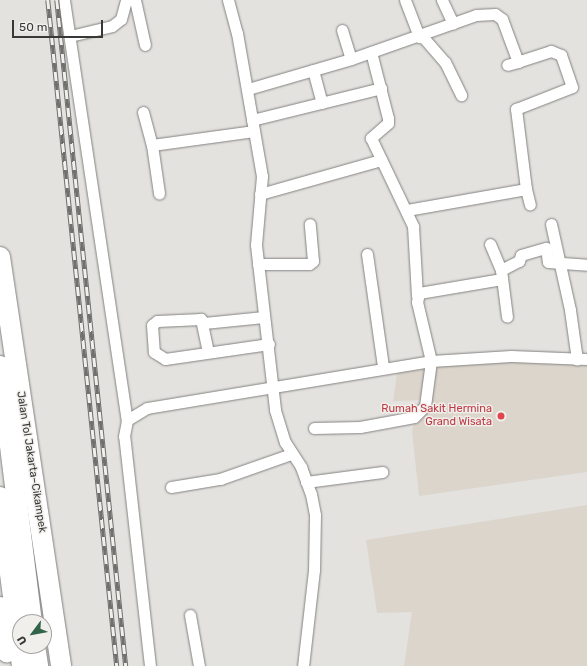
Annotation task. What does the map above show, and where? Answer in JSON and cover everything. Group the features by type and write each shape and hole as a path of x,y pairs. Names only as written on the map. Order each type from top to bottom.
{"highway":[{"name":"Jalan Tol Jakarta–Cikampek","path":"0,257 61,666"},
{"path":"0,366 31,614"},
{"path":"0,497 13,664"},
{"path":"0,607 13,664"},
{"path":"0,624 13,664"},
{"path":"36,654 38,666"}],"street":[{"path":"64,0 127,420 124,436 150,666"},
{"path":"70,36 112,26 121,19 126,0"},
{"path":"135,0 145,45"},
{"path":"228,0 248,88 262,176 256,225 258,264 264,317 269,344 272,388 282,432 291,454 306,482 315,515 316,538 303,666"},
{"path":"405,0 420,37 445,62 461,95"},
{"path":"442,0 453,24"},
{"path":"248,88 351,59 420,37 476,15 499,16 512,64 551,51 561,55 572,87 516,109 526,189 530,205"},
{"path":"342,30 351,59"},
{"path":"314,428 360,427 414,417 425,406 431,361 417,296 414,231 407,210 371,138 388,123 382,88 371,52"},
{"path":"313,70 322,103"},
{"path":"152,145 253,125 322,103 382,88"},
{"path":"143,112 152,145 159,193"},
{"path":"260,194 381,160"},
{"path":"407,210 526,189"},
{"path":"258,264 309,264 313,261 310,224"},
{"path":"127,420 147,408 272,388 383,367 431,361 511,356 582,359 551,224"},
{"path":"490,244 502,275 507,317"},
{"path":"417,296 430,289 502,275 519,261 521,255 538,249 546,248 548,262 586,262"},
{"path":"367,254 383,367"},
{"path":"208,352 204,324 195,317 157,320 150,329 158,358 208,352 269,344"},
{"path":"204,324 264,317"},
{"path":"171,486 220,479 291,454"},
{"path":"306,482 382,472"},
{"path":"190,614 199,666"}],"shaded area":[{"name":"Rumah Sakit Hermina Grand Wisata","path":"519,361 587,363 587,472 419,496 412,431 420,400 393,401 398,366"},
{"path":"587,505 587,666 404,666 412,612 377,613 366,540"}],"railway":[{"path":"48,0 117,666"},
{"path":"57,0 126,666"}],"place":[{"name":"Rumah Sakit Hermina Grand Wisata","path":"501,416"}]}
